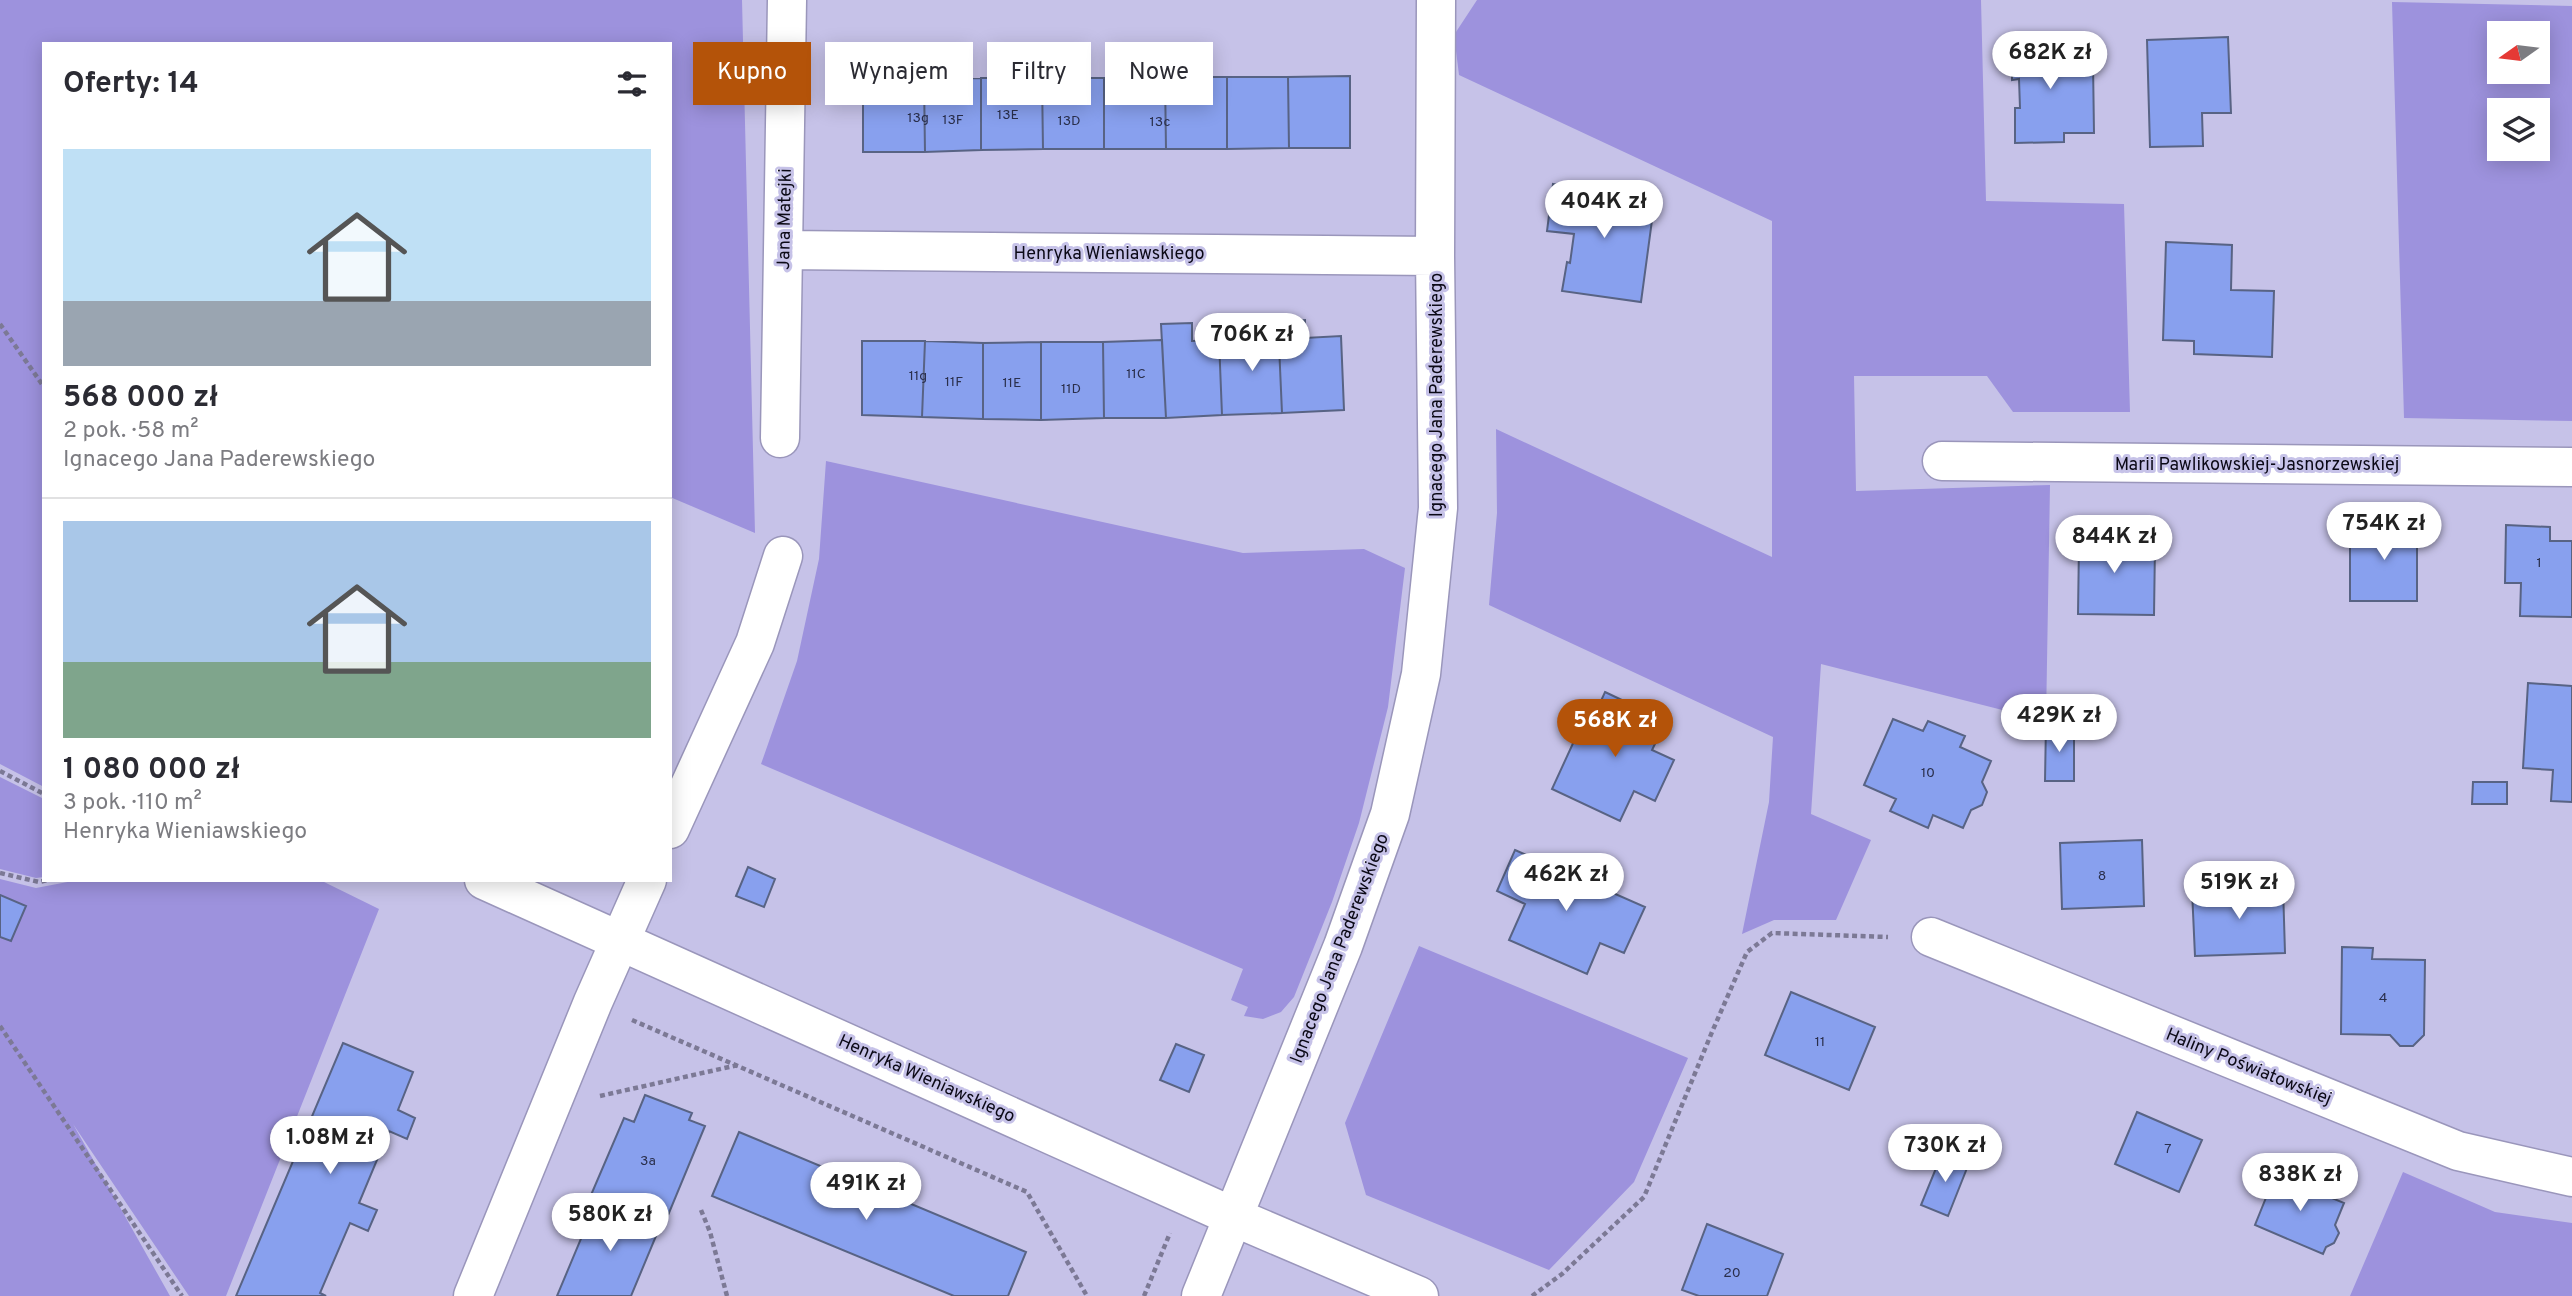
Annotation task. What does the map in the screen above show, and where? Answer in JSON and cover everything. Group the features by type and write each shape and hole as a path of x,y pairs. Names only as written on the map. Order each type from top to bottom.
{"street":[{"name":"Jana Matejki","path":"780,438 787,0"},
{"name":"Ignacego Jana Paderewskiego","path":"1201,1296 1343,946 1390,814 1421,674 1438,508 1436,0"},
{"name":"Henryka Wieniawskiego","path":"783,250 1435,256"},
{"name":"Marii Pawlikowskiej-Jasnorzewskiej","path":"1942,461 2572,467"},
{"path":"672,825 755,643 783,556"},
{"name":"Henryka Wieniawskiego","path":"488,882 1234,1217 1419,1296"},
{"path":"473,1296 593,1002 646,882"},
{"name":"Haliny Poświatowskiej","path":"1931,937 2458,1151 2572,1177"}],"path":[{"path":"0,324 42,384"},
{"path":"0,771 42,793"},
{"path":"0,873 42,881"},
{"path":"1532,1296 1562,1274 1644,1197 1747,952 1772,933 1931,937"},
{"path":"593,1002 1027,1192 1087,1296"},
{"path":"0,1026 182,1296"},
{"path":"550,1107 739,1065"},
{"path":"1144,1296 1186,1194"},
{"path":"701,1210 710,1231 727,1296"}],"shaded area":[{"path":"0,0 742,0 743,42 693,42 693,105 745,105 755,533 672,498 672,42 42,42 42,786 0,764"},
{"path":"1477,0 1981,0 1986,201 2124,204 2130,412 2013,412 1987,376 1854,376 1856,491 2050,485 2046,721 1821,664 1811,814 1871,840 1836,920 1774,920 1742,934 1769,802 1773,737 1489,605 1497,513 1496,429 1772,557 1772,221 1459,75 1454,35"},
{"path":"2392,2 2572,6 2572,421 2404,418"},
{"path":"826,461 1243,553 1364,549 1405,568 1388,707 1359,823 1332,902 1294,997 1281,1012 1263,1019 1244,1016 1248,1007 1231,1000 1243,969 761,764 797,661 819,559"},
{"path":"0,777 42,798 42,877 0,869"},
{"path":"0,879 36,888 68,882 324,882 379,909 226,1296 189,1296 73,1124 170,1296 0,1296"},
{"path":"1419,946 1688,1058 1634,1182 1549,1270 1366,1195 1345,1123"},
{"path":"2403,1172 2495,1212 2572,1223 2572,1296 2350,1296"}],"building":[{"path":"2056,32 2057,70 2068,70 2068,64 2093,63 2094,133 2064,133 2064,142 2015,143 2015,108 2020,108 2019,79 2012,80 2012,33"},
{"path":"2228,37 2231,113 2202,113 2203,146 2150,147 2147,40"},
{"path":"1350,76 1350,148 1289,148 1288,77"},
{"path":"1213,77 1227,77 1227,149 1166,149 1165,105 1213,105"},
{"path":"1227,77 1288,77 1289,148 1227,149"},
{"path":"973,78 981,78 981,150 925,152 924,105 973,105"},
{"path":"981,78 987,78 987,105 1042,105 1043,149 981,150"},
{"path":"1091,78 1104,78 1104,149 1043,149 1042,105 1091,105"},
{"path":"1104,78 1105,105 1165,105 1166,149 1104,149"},
{"path":"863,105 924,105 925,152 863,152"},
{"path":"1553,184 1655,198 1641,302 1562,291 1574,234 1547,231"},
{"path":"2166,242 2232,245 2231,290 2274,291 2272,357 2194,354 2194,341 2163,340"},
{"path":"1305,320 1305,338 1341,336 1344,410 1282,413 1278,322"},
{"path":"1255,322 1278,322 1282,413 1222,415 1219,340 1256,338"},
{"path":"1192,323 1192,341 1219,340 1222,415 1166,418 1161,324"},
{"path":"1162,340 1166,418 1104,418 1103,342"},
{"path":"862,341 925,341 922,417 862,415"},
{"path":"925,341 983,343 983,419 922,417"},
{"path":"1041,342 1041,420 983,419 983,343"},
{"path":"1041,342 1103,342 1104,418 1041,420"},
{"path":"2084,518 2110,518 2109,553 2133,553 2133,545 2155,545 2154,615 2078,614 2079,544 2083,544"},
{"path":"2350,522 2417,522 2417,601 2350,601"},
{"path":"2506,525 2550,527 2550,541 2572,541 2572,617 2520,616 2521,583 2505,583"},
{"path":"2528,683 2572,686 2572,802 2551,801 2553,770 2523,768"},
{"path":"1605,692 1666,721 1652,750 1674,760 1655,801 1634,791 1620,821 1552,789 1575,739 1582,743"},
{"path":"1893,719 1923,731 1928,721 1965,736 1960,747 1991,761 1982,782 1987,792 1982,805 1971,810 1963,828 1933,815 1928,828 1890,811 1896,799 1864,785"},
{"path":"2046,723 2074,730 2074,781 2045,781"},
{"path":"2473,782 2507,782 2507,804 2472,804"},
{"path":"2142,840 2144,906 2062,909 2060,843"},
{"path":"1515,850 1645,907 1624,953 1600,943 1587,974 1509,940 1525,904 1497,891"},
{"path":"748,867 775,879 764,907 736,896"},
{"path":"2283,887 2285,953 2195,956 2192,890"},
{"path":"0,895 26,906 11,941 0,937"},
{"path":"2342,947 2373,948 2372,959 2425,960 2424,1035 2413,1046 2400,1046 2390,1035 2341,1034"},
{"path":"1791,992 1875,1027 1849,1090 1765,1055"},
{"path":"343,1043 413,1072 398,1110 415,1118 407,1139 389,1131 359,1203 377,1210 368,1231 350,1223 320,1293 326,1296 236,1296"},
{"path":"1176,1044 1204,1055 1189,1092 1160,1080"},
{"path":"645,1095 692,1113 689,1120 705,1126 664,1225 591,1195 624,1118 634,1122"},
{"path":"2137,1112 2202,1140 2179,1192 2115,1164"},
{"path":"739,1132 1026,1252 1008,1296 954,1296 712,1196"},
{"path":"1943,1151 1969,1163 1948,1216 1921,1205"},
{"path":"2278,1168 2310,1182 2308,1188 2344,1203 2335,1225 2339,1233 2323,1254 2255,1225"},
{"path":"598,1198 661,1224 631,1296 557,1296"},
{"path":"1707,1224 1783,1254 1767,1296 1699,1296 1682,1290"}]}
